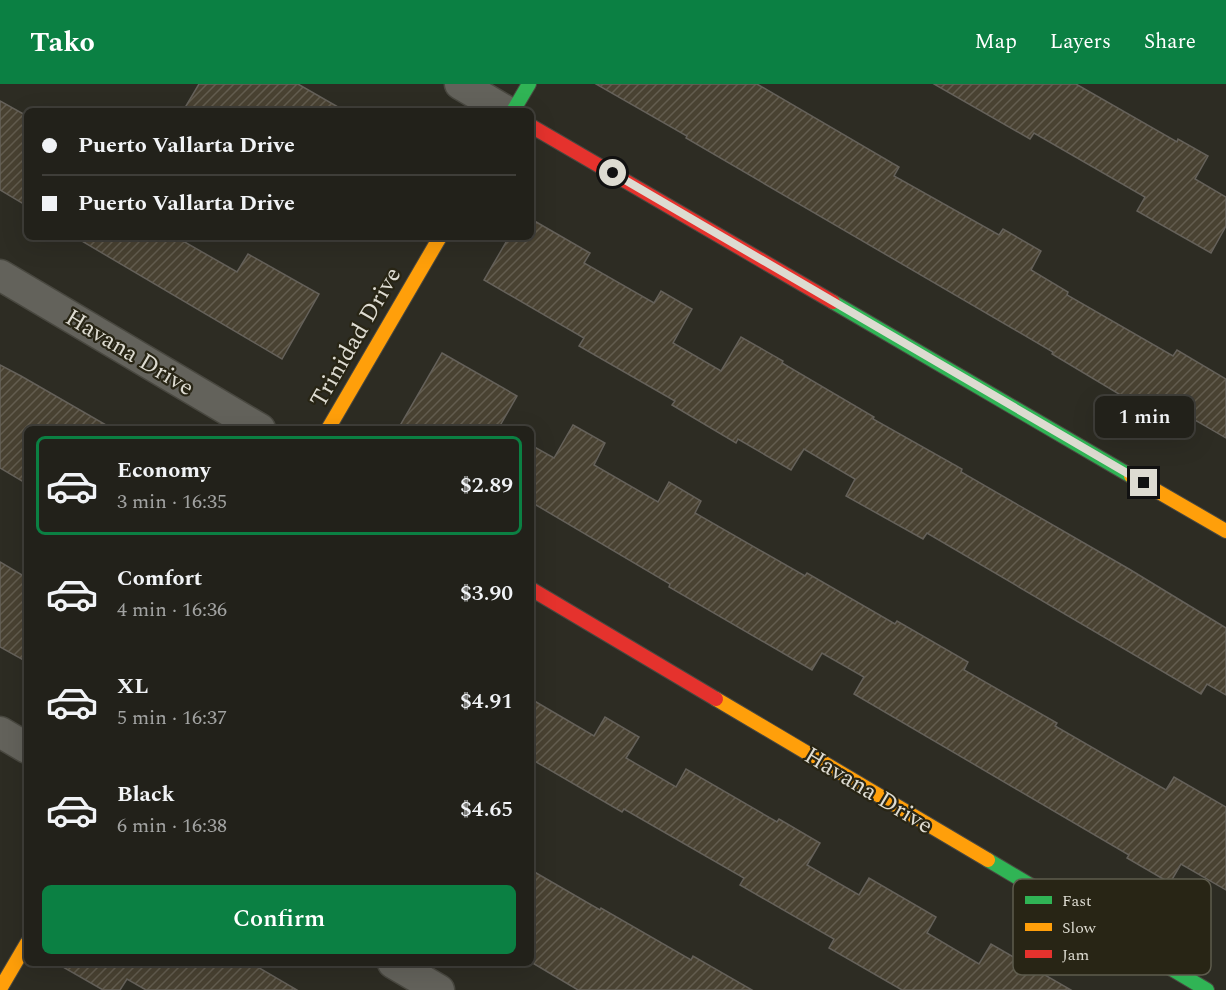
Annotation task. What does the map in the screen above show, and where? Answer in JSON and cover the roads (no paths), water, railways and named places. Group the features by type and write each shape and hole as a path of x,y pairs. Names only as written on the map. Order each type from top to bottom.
{"street":[{"path":"460,84 501,108"},
{"path":"515,108 529,84"},
{"path":"534,128 1226,531"},
{"name":"Trinidad Drive","path":"329,426 438,240"},
{"name":"Havana Drive","path":"0,275 255,426"},
{"name":"Havana Drive","path":"534,591 1020,879"},
{"path":"0,732 24,746"},
{"path":"0,989 24,948"},
{"path":"398,966 439,990"},
{"name":"Havana Drive","path":"1182,975 1207,990"}]}
